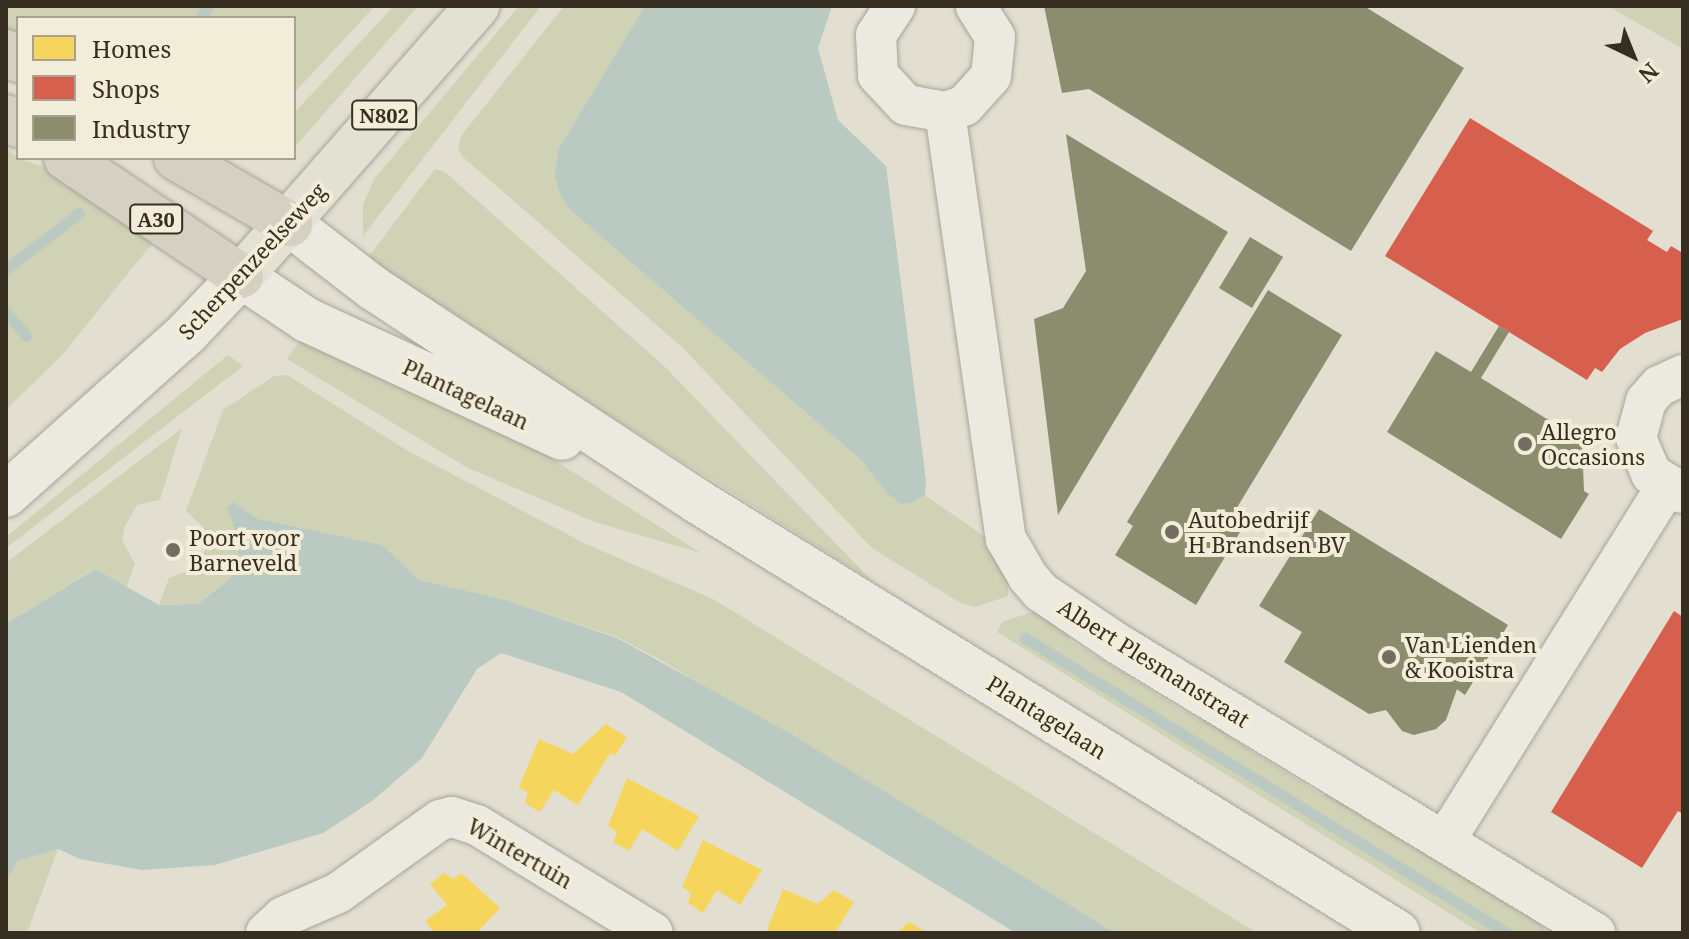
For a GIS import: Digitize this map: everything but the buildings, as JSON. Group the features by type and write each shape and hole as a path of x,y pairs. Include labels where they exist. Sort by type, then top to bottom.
{"highway":[{"name":"A30","path":"69,160 241,276"},
{"path":"179,160 290,224"}],"main road":[{"name":"Scherpenzeelseweg","path":"6,495 187,333 290,224 477,6"},
{"name":"Plantagelaan","path":"290,224 373,288 697,501 1398,933"},
{"name":"Plantagelaan","path":"241,276 307,320 697,501"}],"street":[{"path":"895,6 876,35 878,75 906,105 945,112 964,106 991,76 995,37 976,6"},
{"name":"Albert Plesmanstraat","path":"945,112 1006,539 1028,577 1041,592 1118,644 1446,839 1595,933"},
{"path":"1446,839 1674,490 1641,457 1638,419 1659,386 1683,375"},
{"name":"Wintertuin","path":"266,933 283,917 338,893 452,817 477,825 653,933"}],"green space":[{"path":"6,6 375,6 296,91 296,16 16,16 16,35 6,28"},
{"path":"394,6 418,6 296,146 296,111"},
{"path":"519,6 541,6 363,236 363,204 375,178"},
{"path":"564,6 645,6 559,148 560,194 569,209 860,459 887,493 914,502 925,495 985,537 1008,579 1008,596 975,607 962,604 872,548 683,348 463,157 458,148 461,136"},
{"path":"1608,6 1683,6 1683,49"},
{"path":"6,148 16,160 84,182 155,240 63,354 6,410"},
{"path":"435,169 445,172 665,367 871,580 375,268 370,255"},
{"path":"304,335 486,417 701,553 595,522 466,467 287,359"},
{"path":"228,355 243,366 6,548 6,537"},
{"path":"287,375 408,451 586,544 713,599 1257,933 1115,933 657,658 617,637 506,600 419,580 381,545 258,519 234,502 228,509 239,540 238,563 230,579 196,604 159,605 169,578 191,570 205,550 204,528 186,511 223,410 274,376"},
{"path":"182,428 160,500 137,505 124,528 122,540 135,564 126,589 94,569 6,624 6,563"},
{"path":"1035,611 1065,626 1071,641 1197,719 1223,724 1226,735 1322,795 1337,794 1537,917 1547,933 1481,933 997,632 1002,622"},
{"path":"58,849 27,933 6,933 6,880 18,861"}],"shaded area":[{"path":"645,6 832,6 818,48 838,120 886,166 926,480 925,495 914,502 902,504 887,493 860,459 569,209 560,194 555,176 559,148"},
{"path":"234,502 258,519 382,545 419,580 506,600 617,638 791,734 1115,933 1016,933 621,692 501,653 477,669 422,758 372,801 323,833 215,865 142,870 80,859 58,849 18,861 6,880 6,624 95,569 159,605 197,604 230,579 238,563 239,540 227,508"}],"waterway":[{"path":"201,16 208,6"},
{"path":"6,269 79,213"},
{"path":"6,312 26,336"},
{"path":"1025,638 1507,933"}],"place":[{"name":"Allegro Occasions","path":"1525,444"},
{"name":"Autobedrijf H Brandsen BV","path":"1172,532"},
{"name":"Poort voor Barneveld","path":"173,550"},
{"name":"Van Lienden & Kooistra","path":"1389,657"}]}
